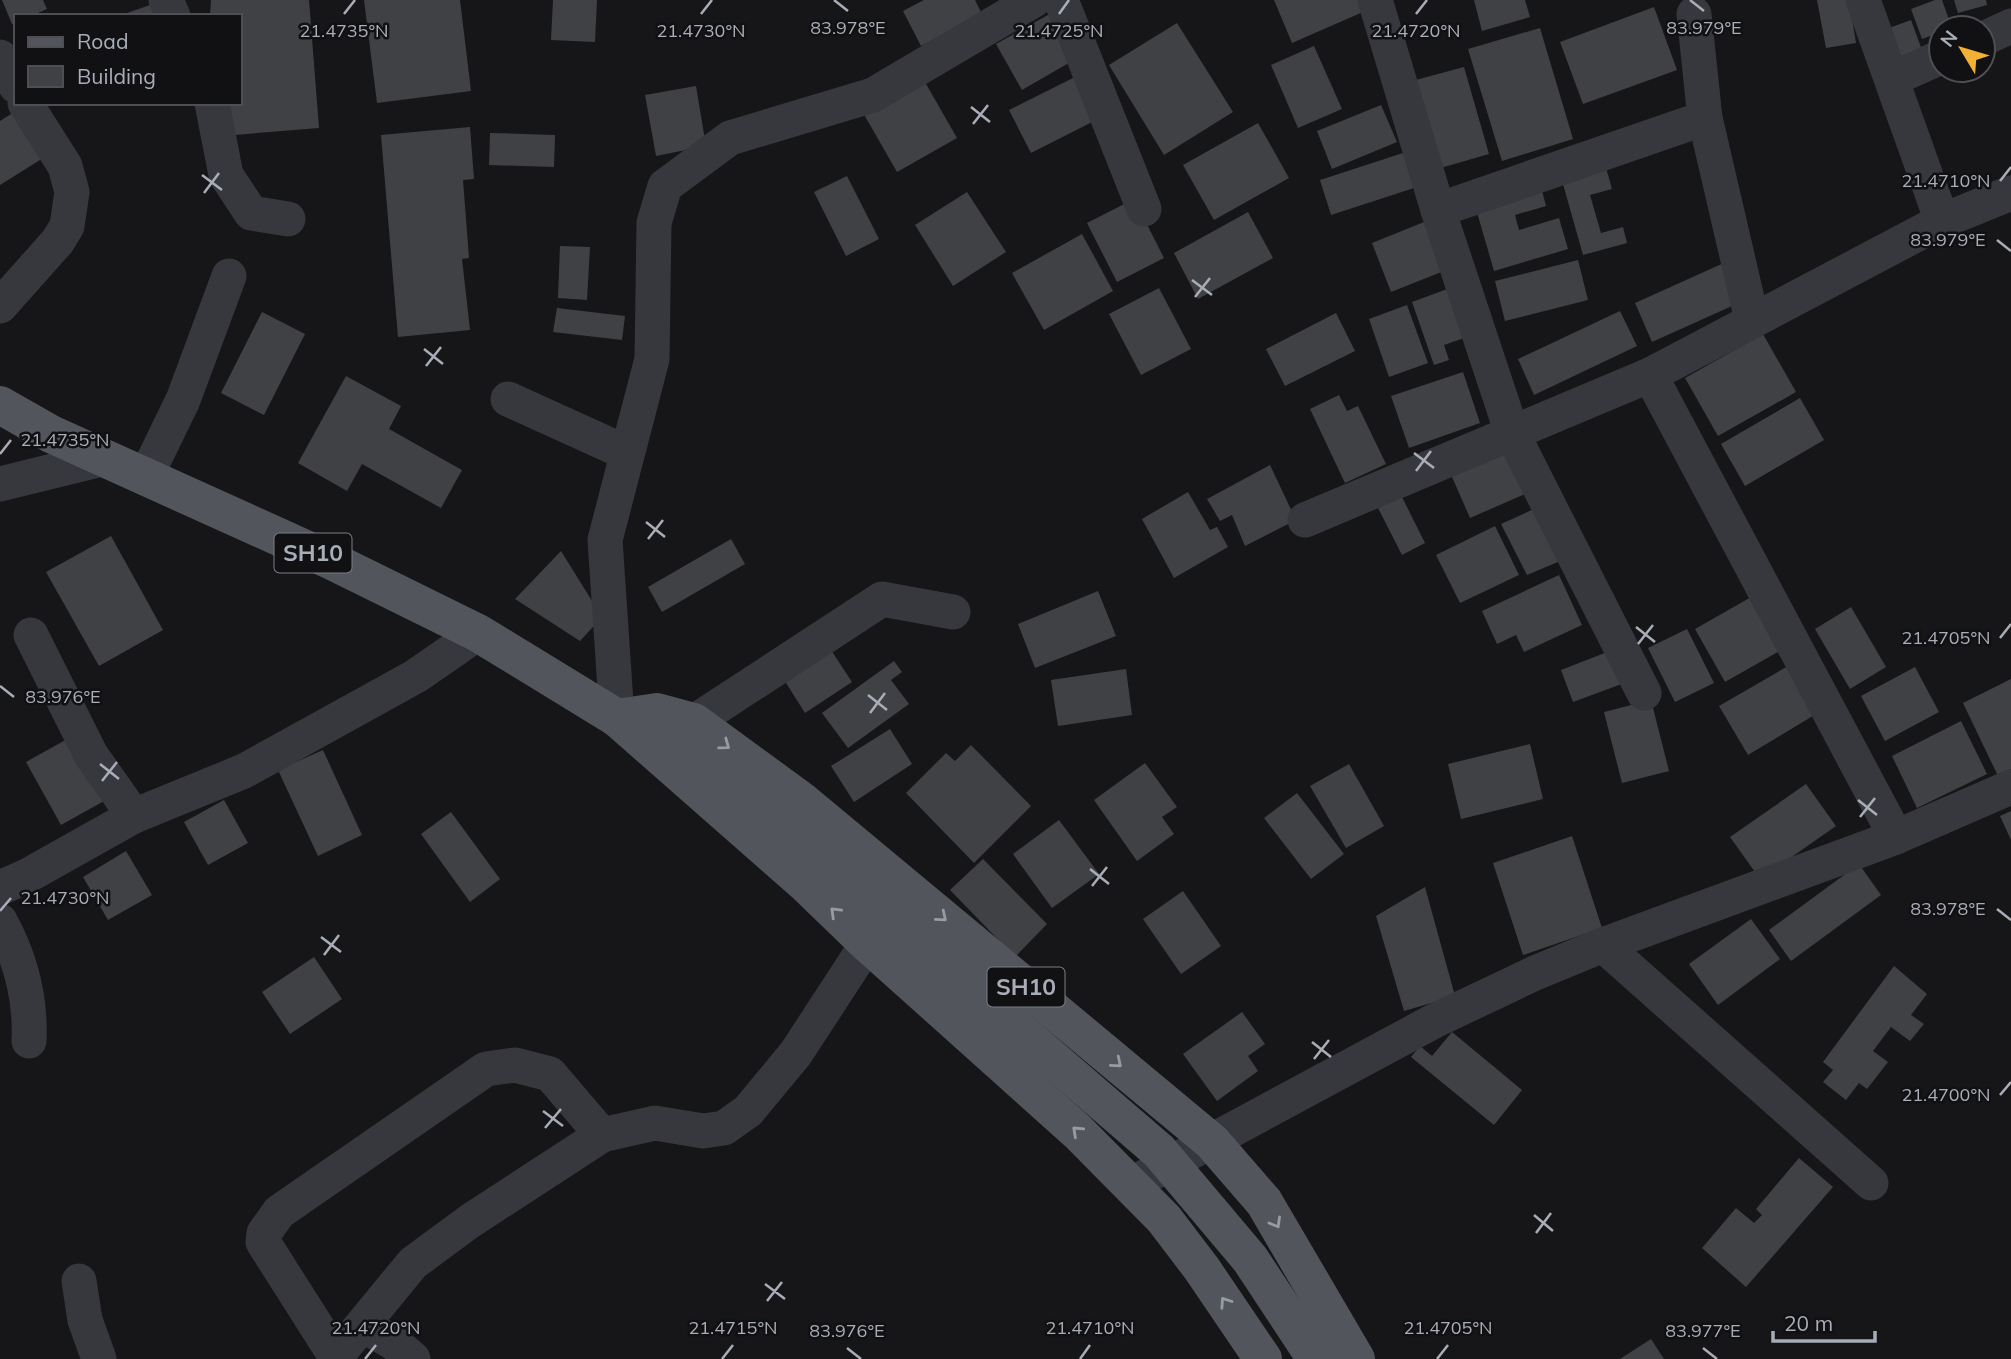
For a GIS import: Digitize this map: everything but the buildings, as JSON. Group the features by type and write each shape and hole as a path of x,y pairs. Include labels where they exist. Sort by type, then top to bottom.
{"main road":[{"name":"SH10","path":"0,405 51,434 332,561 478,633 617,718 657,712 694,722 803,801 1212,1142 1265,1202 1356,1359"},
{"path":"617,718 807,885 866,942 1078,1132 1164,1219 1202,1269 1263,1359"},
{"path":"617,718 668,736 738,788 1159,1152 1250,1258 1316,1359"}],"street":[{"path":"617,718 606,540 652,359 654,223 665,186 730,138 873,95 1034,0"},
{"path":"1061,0 1144,209"},
{"path":"1375,0 1438,210 1512,433 1644,693"},
{"path":"1863,0 1942,221"},
{"path":"1694,14 1704,118 1752,320"},
{"path":"0,57 14,82"},
{"path":"1892,79 1927,63"},
{"path":"0,306 58,241 67,226 72,192 65,166 26,105"},
{"path":"212,105 226,175 232,185 251,213 288,219"},
{"path":"1438,210 1704,118"},
{"path":"1305,520 1650,375 1942,221 2011,193"},
{"path":"146,476 183,400 229,276"},
{"path":"1650,375 1896,837"},
{"path":"508,399 627,453"},
{"path":"0,484 106,458"},
{"path":"694,722 881,599 953,612"},
{"path":"0,888 134,816 244,771 416,676 478,633"},
{"path":"31,635 91,755 134,816"},
{"path":"1130,1185 1434,1021 1603,945 1896,837 2011,787"},
{"path":"602,1135 550,1074 515,1065 486,1069 279,1212 264,1233 264,1242 335,1358 413,1263 470,1221 602,1135 656,1124 703,1131 724,1128 748,1111 796,1053 866,942 906,887"},
{"path":"0,921 24,979 30,1010 30,1041"},
{"path":"1603,945 1871,1182"},
{"path":"79,1281 85,1320 99,1359"},
{"path":"363,1325 394,1343 413,1359"}]}
